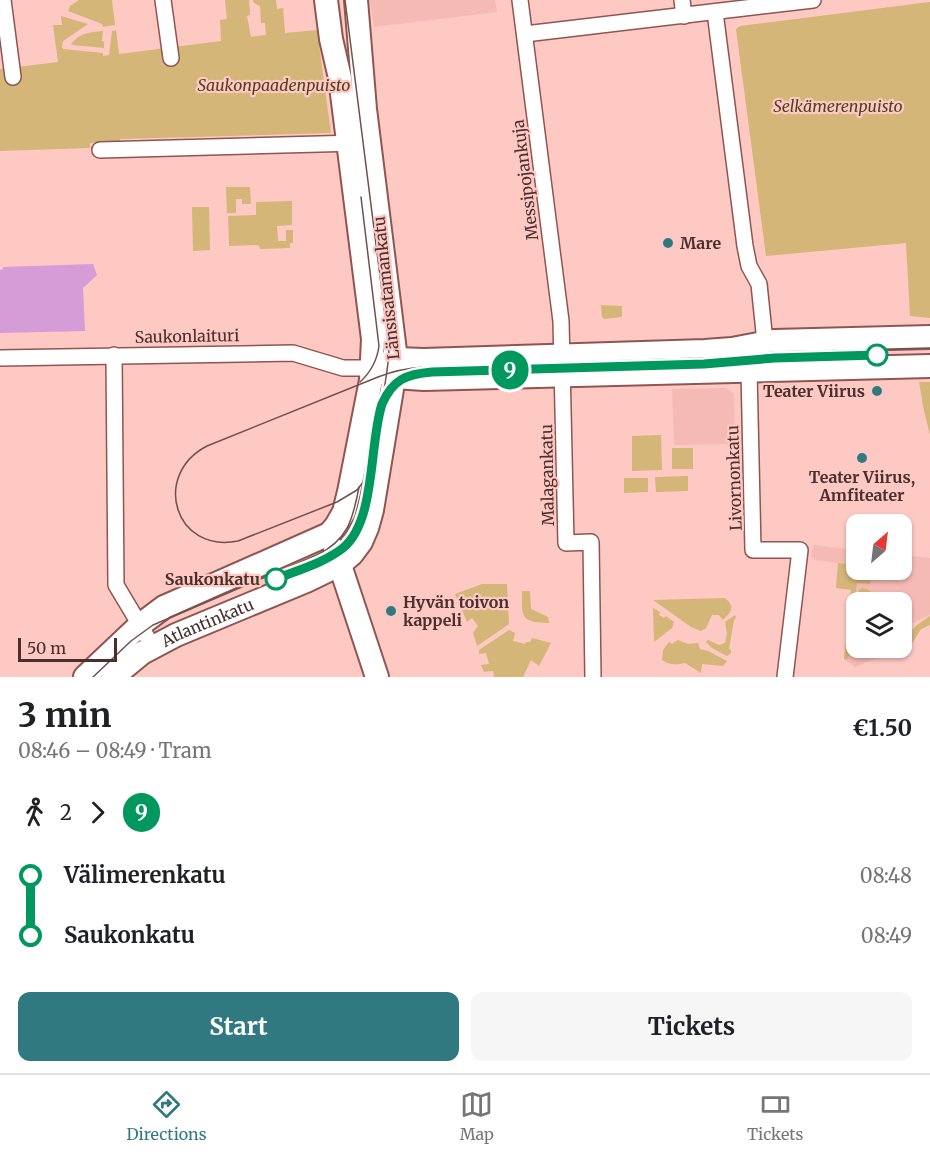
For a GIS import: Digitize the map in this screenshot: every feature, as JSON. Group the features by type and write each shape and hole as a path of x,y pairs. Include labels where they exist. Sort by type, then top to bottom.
{"street":[{"path":"3,0 14,77"},
{"path":"163,0 171,58"},
{"name":"Länsisatamankatu","path":"326,0 331,39 359,143 395,368 372,510 367,528 357,547 339,565"},
{"name":"Länsisatamankatu","path":"329,534 339,522 346,504 368,400 372,368 373,339 359,143 356,0"},
{"name":"Messipojankuja","path":"520,0 561,321 563,365"},
{"path":"525,34 683,8 715,12 813,0"},
{"path":"715,12 745,246 749,266 759,284 765,342 748,371"},
{"path":"100,150 359,143"},
{"path":"372,368 395,368 424,380 719,351 787,340 930,338"},
{"name":"Saukonlaituri","path":"0,358 293,352 344,368 372,368"},
{"path":"114,355 116,585 153,647"},
{"path":"563,365 748,371 930,366"},
{"name":"Malagankatu","path":"563,365 566,543 591,543 593,677"},
{"name":"Livornonkatu","path":"748,371 753,550 800,549 785,677"},
{"path":"329,534 377,677"},
{"name":"Atlantinkatu","path":"85,677 140,625 165,607 329,534"},
{"name":"Atlantinkatu","path":"113,677 128,663 176,635 312,579 339,565"}],"shaded area":[{"path":"370,0 495,0 497,12 374,27"},
{"path":"93,264 97,275 83,288 85,331 0,333 0,270 3,267"},
{"path":"726,388 734,394 735,444 674,445 672,389"},
{"path":"813,545 846,549 846,564 814,560 811,557"},
{"path":"912,556 930,558 930,615 912,623 912,592 851,592 852,580 912,580"},
{"path":"846,640 846,658 877,658 855,667 844,659"}],"green space":[{"path":"79,0 112,0 115,25 103,27 102,24 68,11 70,6"},
{"name":"Saukonpaadenpuisto","path":"225,0 249,0 250,15 247,16 251,37 266,35 265,23 261,23 260,6 253,0 276,0 277,9 283,8 285,33 317,30 331,133 120,139 120,142 90,143 90,148 0,151 0,69 58,62 53,25 62,25 61,16 88,24 63,41 63,49 103,53 103,56 109,55 112,31 116,30 119,54 221,41 220,20 227,19"},
{"name":"Selkämerenpuisto","path":"930,2 930,318 910,316 906,243 766,256 736,29 740,26"},
{"path":"103,31 104,48 71,44 85,34"},
{"path":"226,187 250,187 251,204 242,204 242,199 236,199 236,213 227,213"},
{"path":"292,201 292,225 277,226 278,241 286,241 286,230 293,230 293,243 290,243 290,248 260,249 259,245 229,246 228,216 256,215 256,202"},
{"path":"192,207 209,207 210,250 193,251"},
{"path":"601,305 622,306 622,316 604,319"},
{"path":"919,382 930,382 930,435 924,411"},
{"path":"661,435 662,470 632,471 632,436"},
{"path":"672,448 693,448 693,469 672,469"},
{"path":"688,476 688,491 656,492 655,477"},
{"path":"624,478 648,478 648,492 624,493"},
{"path":"838,563 846,564 846,580 871,580 870,584 857,583 856,592 836,588"},
{"path":"482,584 507,584 509,624 477,646 473,633 478,626 472,618 467,622 455,594"},
{"path":"862,588 872,592 859,592"},
{"path":"522,591 530,591 531,609 548,617 549,623 528,620 525,617 522,607"},
{"path":"725,598 731,607 728,614 723,620 719,615 712,615 706,628 701,631 691,627 653,600"},
{"path":"653,608 660,612 659,615 664,618 666,616 674,622 672,628 654,642"},
{"path":"735,615 729,649 731,653 727,656 706,642 708,640 719,645 725,643 727,633 725,622"},
{"path":"930,616 930,625 921,629 912,642 912,630"},
{"path":"509,630 515,633 513,641 525,644 532,638 551,643 539,666 531,660 523,677 494,677 493,671 484,672 481,665 489,664 486,653 479,654 479,650"},
{"path":"846,639 846,658 848,658 844,659"},
{"path":"678,640 688,644 698,643 700,649 727,661 723,666 702,664 701,673 685,663 673,664 662,660 663,650 669,642 672,644"}],"tram line":[{"path":"345,0 389,347 388,366 387,370 386,375 370,467 357,490 337,502 238,541 216,542 199,536 186,524 178,509 176,492 179,475 190,459 207,446 378,377 384,375 389,373 395,371 424,367 731,357 774,352 930,348"},
{"path":"360,382 373,366 379,346 361,197"},
{"name":"9","path":"276,579 335,553 354,536 365,507 382,404 394,386 408,376 432,372 704,364 775,358 877,355"},
{"path":"385,399 399,382 419,373"},
{"path":"337,552 353,536 362,518 371,475"},
{"path":"93,677 131,641 153,625 317,555 336,543 351,519 359,487"}],"place":[{"name":"Mare","path":"668,243"},
{"name":"Teater Viirus","path":"877,391"},
{"name":"Teater Viirus, Amfiteater","path":"862,458"},
{"name":"Saukonkatu","path":"276,579"},
{"name":"Hyvän toivon kappeli","path":"391,611"}]}
